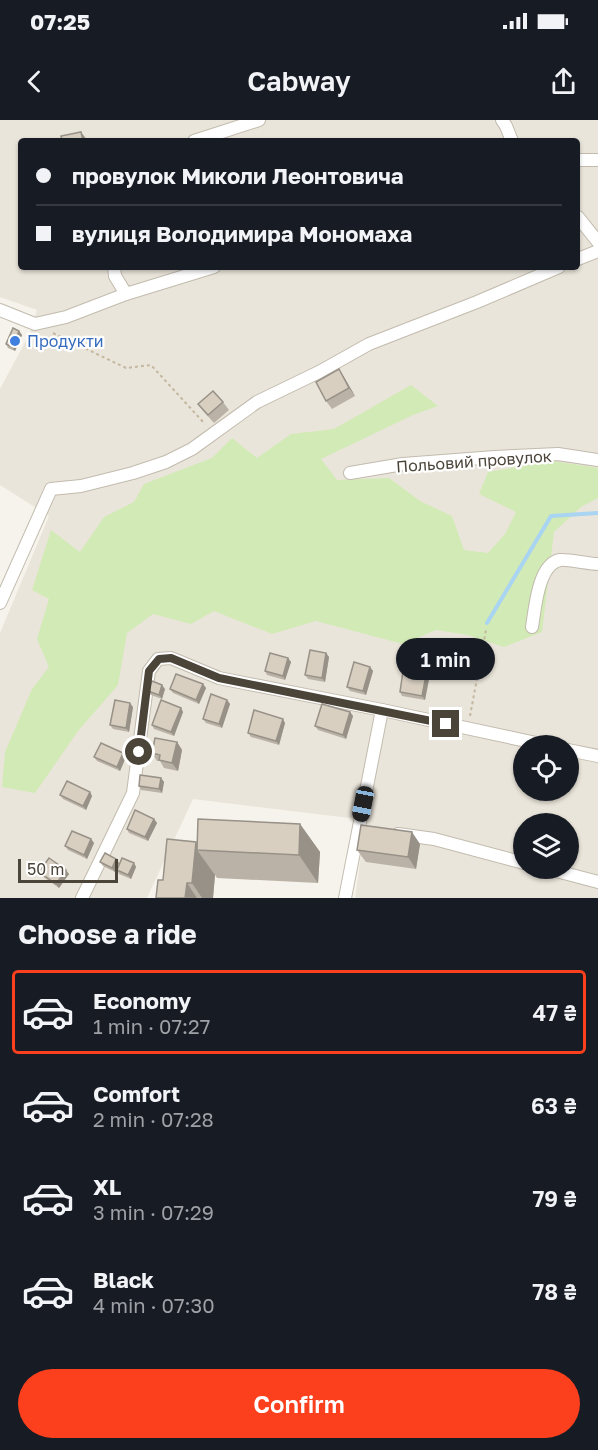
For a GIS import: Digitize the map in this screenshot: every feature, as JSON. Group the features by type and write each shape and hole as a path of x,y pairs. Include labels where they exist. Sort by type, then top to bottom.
{"street":[{"path":"203,138 259,120"},
{"path":"501,120 511,138"},
{"path":"580,160 598,160"},
{"path":"580,219 598,242"},
{"path":"580,258 598,250"},
{"path":"114,270 115,276 126,294"},
{"path":"0,310 35,324 66,317 126,294 204,270"},
{"path":"0,603 51,489 81,486 166,462 192,449 257,402 319,372 369,344 552,270"},
{"name":"Польовий провулок","path":"350,473 403,464 495,457 558,454 598,460"},
{"path":"532,627 541,580 548,566 560,560 598,564"},
{"path":"82,898 133,793 149,671 159,659 171,658 219,678 513,738"},
{"path":"345,898 364,828 382,710"},
{"path":"579,752 598,756"},
{"path":"391,833 434,839 513,860"},
{"path":"579,877 598,882"}],"path":[{"path":"35,324 126,368 151,365 213,433"},
{"path":"468,728 486,630"}],"shaded area":[{"path":"0,120 598,120 598,898 355,898 366,820 193,799 147,898 0,898 0,633 49,516 0,485 0,389 30,333 37,310 0,297"}],"green space":[{"path":"411,385 438,406 413,415 321,459 337,480 389,478 420,501 452,516 464,550 488,553 505,534 516,512 479,494 488,472 553,461 598,468 598,498 581,507 554,532 542,632 504,647 468,635 436,630 403,644 316,621 272,634 214,611 191,624 153,614 127,633 118,685 78,731 35,793 2,787 5,752 32,689 49,667 37,639 49,599 32,590 51,530 80,552 104,517 134,502 144,484 212,458 232,438 257,458 291,434 334,429"}],"building":[{"path":"81,132 82,138 61,138 61,136"},
{"path":"13,328 19,331 12,347 6,344"},
{"path":"339,369 349,388 326,401 316,382"},
{"path":"213,391 223,402 208,415 198,404"},
{"path":"310,650 326,653 322,678 305,675"},
{"path":"270,653 288,658 283,676 265,671"},
{"path":"354,662 370,667 363,691 347,687"},
{"path":"403,671 426,675 422,696 400,692"},
{"path":"176,674 203,684 196,700 170,689"},
{"path":"152,681 162,685 159,695 148,691"},
{"path":"211,694 227,700 219,724 203,719"},
{"path":"115,700 130,703 126,728 110,725"},
{"path":"161,700 181,708 171,732 152,725"},
{"path":"322,704 350,712 343,735 315,726"},
{"path":"254,710 283,719 276,741 248,733"},
{"path":"155,738 177,742 172,763 159,760 160,755 152,753"},
{"path":"101,743 123,753 117,767 94,757"},
{"path":"140,775 161,778 159,789 139,786"},
{"path":"67,781 90,792 83,806 60,795"},
{"path":"135,810 154,819 145,837 127,829"},
{"path":"198,819 300,824 299,855 197,850"},
{"path":"361,825 412,832 408,857 357,850"},
{"path":"72,831 91,839 84,855 65,846"},
{"path":"167,839 196,842 192,883 187,883 185,898 156,898 158,880 163,880"},
{"path":"105,853 116,859 112,868 100,862"},
{"path":"49,858 66,870 56,884 39,872"},
{"path":"122,858 134,863 128,875 117,870"}],"waterway":[{"path":"487,623 551,516 598,513"}],"place":[{"name":"Продукти","path":"15,341"}],"route":[{"path":"139,752 149,671 159,659 171,658 219,678 446,724"}]}
